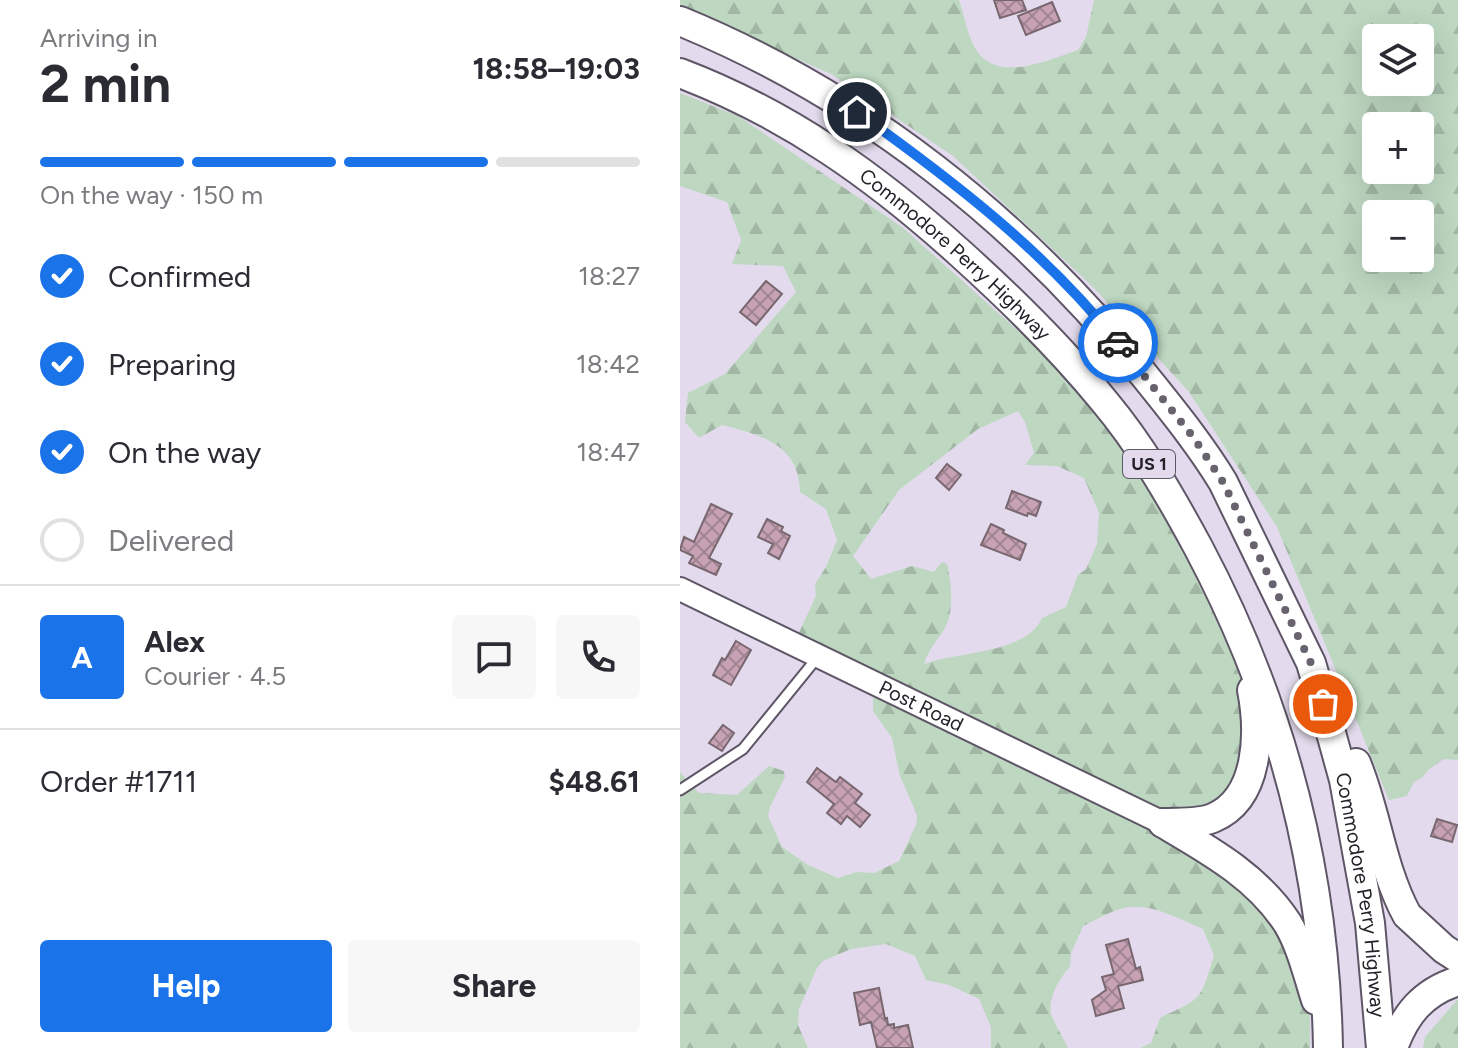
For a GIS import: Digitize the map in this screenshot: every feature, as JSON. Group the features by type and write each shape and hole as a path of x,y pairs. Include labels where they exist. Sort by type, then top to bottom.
{"highway":[{"name":"Commodore Perry Highway","path":"680,21 802,78 892,137 952,182 1023,242 1075,293 1194,438 1223,482 1311,663 1344,780 1358,852 1370,923 1381,1048"},
{"name":"Commodore Perry Highway","path":"680,73 756,107 808,135 867,175 910,210 1030,317 1105,402 1147,461 1228,604 1261,681 1300,813 1315,882 1327,993 1328,1048"},
{"path":"867,175 885,170 890,158 892,137"},
{"path":"910,210 901,187 901,179 908,169 952,182"},
{"path":"1228,604 1248,671 1254,704 1254,760 1245,786 1221,822 1219,837 1233,866"},
{"path":"1311,663 1359,770 1387,870 1403,907 1407,915 1458,958"},
{"path":"1163,823 1211,819 1233,805"},
{"path":"1163,823 1233,866 1256,886 1289,926 1319,1009 1328,1048"},
{"path":"1393,1048 1418,1002 1437,988 1458,981"}],"street":[{"name":"Post Road","path":"680,589 1163,823"}],"lane":[{"path":"680,790 743,749 818,657"}],"green space":[{"path":"680,0 959,0 975,48 984,59 995,65 1022,67 1078,50 1086,37 1094,0 1458,0 1458,760 1444,759 1414,782 1407,796 1389,800 1277,527 1189,392 1093,287 953,156 831,74 680,7"},
{"path":"680,93 738,116 902,227 1082,388 1140,468 1214,602 1253,693 1251,782 1175,823 1237,866 1310,973 1310,1048 1140,1048 1151,1043 1160,1018 1198,996 1214,955 1203,929 1164,912 1134,907 1114,911 1083,926 1071,953 1070,967 1051,1001 1052,1017 1068,1048 991,1048 991,1027 979,999 949,985 926,980 915,956 886,944 851,949 823,961 817,968 799,1009 798,1025 808,1048 680,1048 680,772 699,793 737,795 769,766 784,771 785,777 768,816 782,847 808,865 838,878 857,872 874,873 899,861 916,825 917,815 900,776 892,738 873,711 878,685 795,641 816,596 815,584 837,540 826,509 800,492 793,463 775,444 722,425 699,438 685,422 688,393 725,374 796,292 783,266 732,264 741,240 727,202 680,186","holes":["1018,411 1025,422 1034,453 1025,465 1057,466 1084,478 1099,513 1097,544 1086,569 1078,575 1066,607 1042,618 1034,630 1022,639 990,650 924,664 951,610 947,564 942,562 934,572 912,566 871,579 853,556 899,490 978,429"]},
{"path":"1458,999 1458,1048 1423,1048 1425,1037"}],"building":[{"path":"994,0 1022,0 1026,10 1000,18"},
{"path":"1052,2 1060,21 1026,35 1018,16"},
{"path":"766,281 782,294 756,325 740,312"},
{"path":"947,464 961,475 949,490 936,478"},
{"path":"1012,491 1041,502 1036,516 1006,508"},
{"path":"711,504 732,514 709,558 721,564 716,575 689,563 693,556 680,550 684,537 694,542"},
{"path":"767,519 783,527 781,531 790,536 779,559 768,553 773,544 758,537"},
{"path":"991,524 1026,544 1020,560 981,545"},
{"path":"736,641 751,650 731,685 713,675"},
{"path":"723,725 734,733 722,751 709,743"},
{"path":"817,768 836,782 840,777 862,794 855,803 870,815 860,827 847,816 841,824 827,813 834,804 807,782"},
{"path":"1437,819 1457,825 1452,842 1431,836"},
{"path":"1128,939 1136,969 1140,967 1143,980 1118,986 1124,1008 1096,1016 1092,1000 1106,990 1102,977 1114,974 1106,945"},
{"path":"879,988 888,1025 894,1024 894,1028 908,1025 913,1048 877,1048 871,1022 860,1025 854,993"}],"way so far":[{"path":"1118,343 1194,438 1223,482 1311,663 1323,704"}],"route":[{"path":"857,112 952,182 1023,242 1075,293 1118,343"}]}
